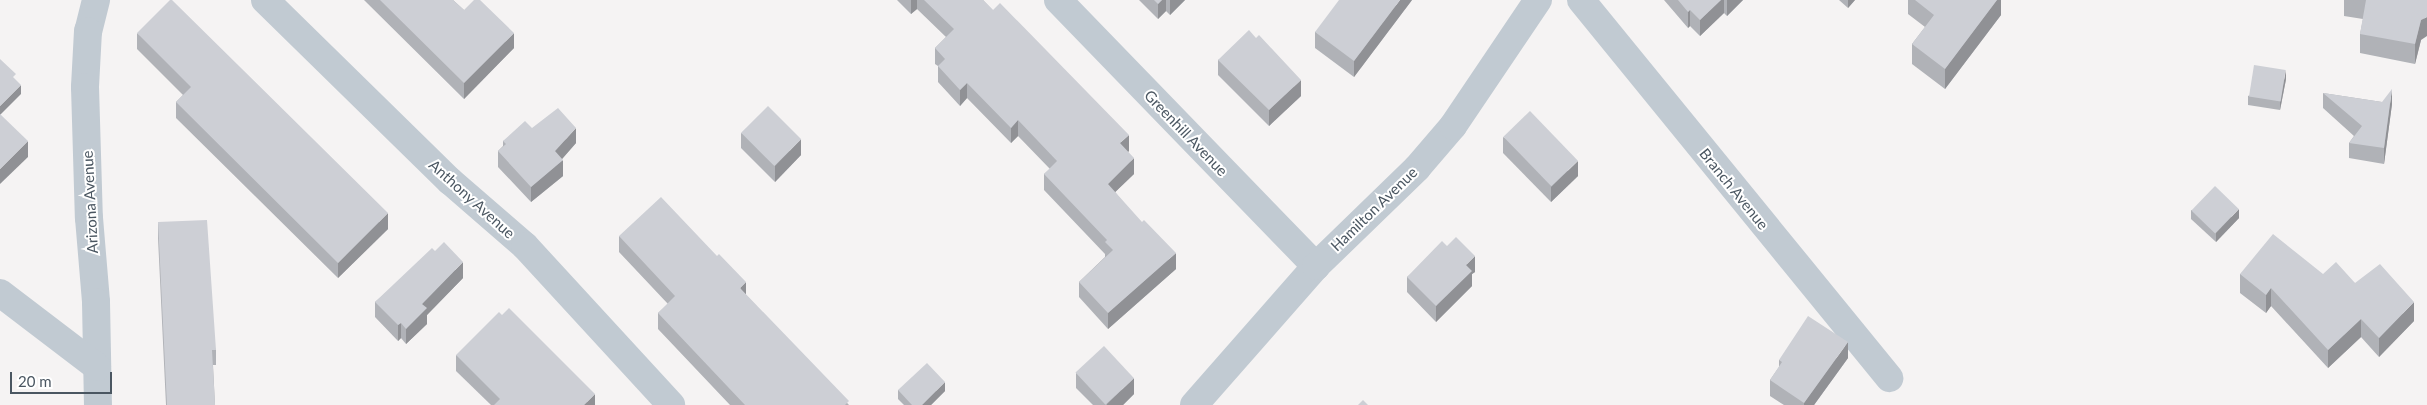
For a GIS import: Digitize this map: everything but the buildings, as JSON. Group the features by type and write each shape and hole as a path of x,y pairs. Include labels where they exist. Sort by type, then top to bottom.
{"street":[{"name":"Arizona Avenue","path":"96,0 88,31 85,87 90,218 96,302 98,405"},
{"name":"Anthony Avenue","path":"265,0 450,181 525,246 671,405"},
{"name":"Greenhill Avenue","path":"1058,0 1316,266"},
{"name":"Hamilton Avenue","path":"1194,405 1316,266 1417,168 1453,126 1538,0"},
{"name":"Branch Avenue","path":"1581,0 1889,378"},
{"path":"0,293 97,367"}]}
